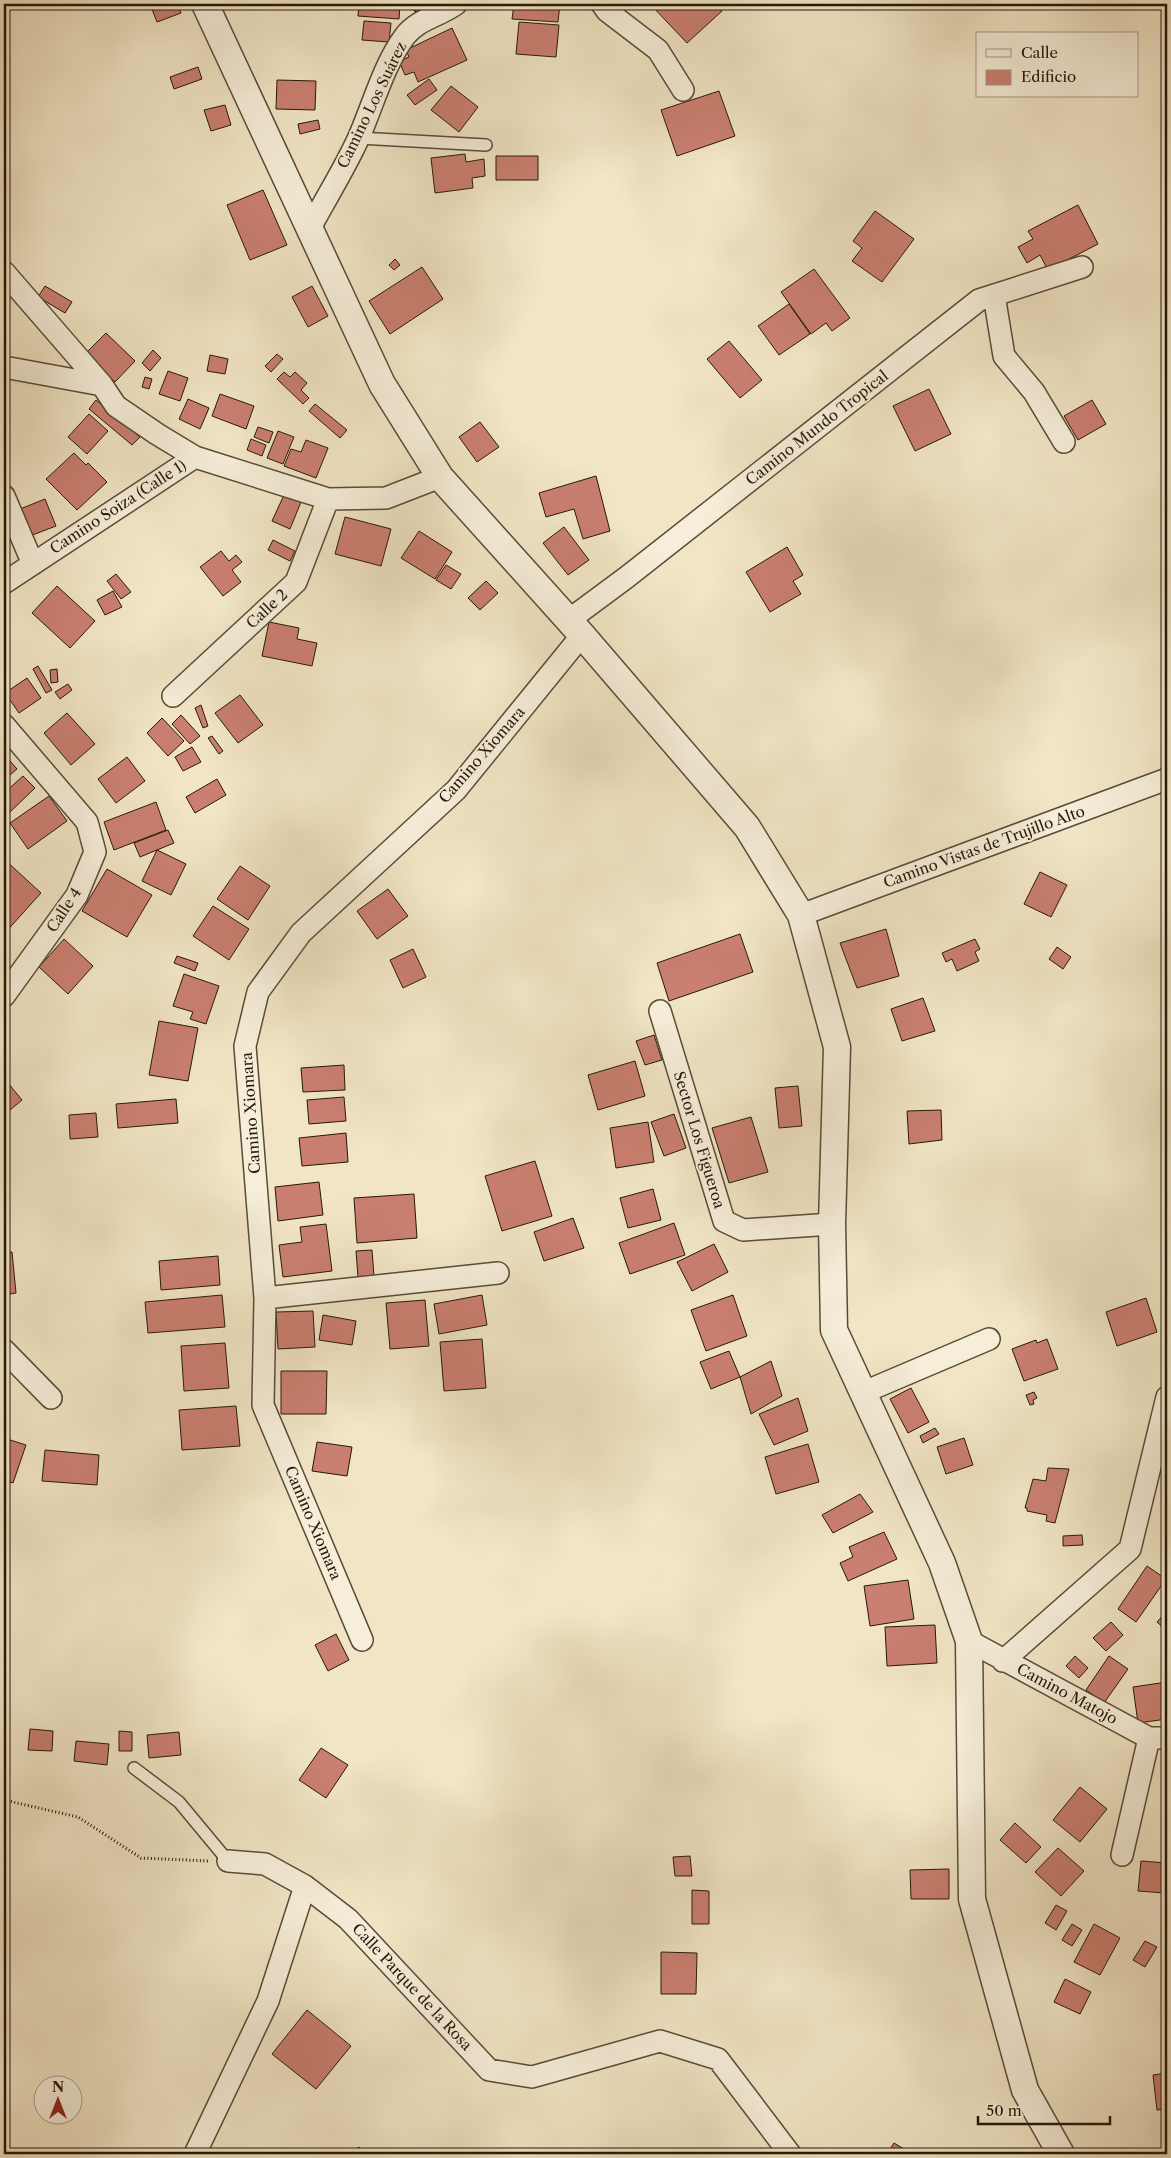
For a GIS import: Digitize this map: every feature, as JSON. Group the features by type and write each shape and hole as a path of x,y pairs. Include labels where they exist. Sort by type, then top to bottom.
{"street":[{"path":"204,4 382,384 440,477 576,628 747,827 801,915 837,1047 832,1224 834,1330 942,1563 969,1641 972,1899 1025,2090 1061,2154"},
{"name":"Camino Los Suárez","path":"310,228 359,138 380,83 406,35 429,17 450,9 456,4"},
{"path":"602,4 607,11 658,50 682,90"},
{"name":"Camino Mundo Tropical","path":"576,628 643,565 979,300 1082,267"},
{"path":"4,272 102,385 116,406 195,457"},
{"path":"994,295 1004,356 1034,392 1064,442"},
{"path":"4,367 102,385"},
{"name":"Camino Soiza (Calle 1)","path":"4,583 195,457 328,499 386,498 440,477"},
{"path":"4,496 33,564"},
{"name":"Calle 2","path":"173,696 296,582 328,499"},
{"name":"Camino Xiomara","path":"362,1640 264,1405 265,1298 246,1046 258,992 301,933 456,790 576,628"},
{"name":"Calle 4","path":"4,725 87,822 95,852 77,895 4,996"},
{"name":"Camino Vistas de Trujillo Alto","path":"801,915 1167,779"},
{"name":"Sector Los Figueroa","path":"660,1011 724,1221 743,1230 832,1224"},
{"path":"265,1298 498,1273"},
{"path":"862,1393 989,1338"},
{"path":"4,1350 51,1398"},
{"path":"1003,1661 1130,1549 1167,1397"},
{"name":"Camino Matojo","path":"969,1641 1003,1661 1158,1738"},
{"path":"1122,1855 1158,1738"},
{"name":"Calle Parque de la Rosa","path":"228,1862 265,1864 305,1886 348,1919 489,2070 532,2077 660,2041 718,2059 790,2154"},
{"path":"195,2154 268,2001 305,1886"}],"lane":[{"path":"359,138 486,145"},
{"path":"134,1768 179,1802 228,1862"}],"path":[{"path":"4,8 10,4"},
{"path":"4,1800 78,1817 141,1858 228,1862"}],"building":[{"path":"150,4 177,4 181,13 157,22"},
{"path":"359,4 400,4 399,19 358,16"},
{"path":"417,4 430,4 426,15 414,11"},
{"path":"514,4 560,4 558,22 512,19"},
{"path":"650,4 716,4 722,11 687,43"},
{"path":"364,21 391,23 389,42 362,40"},
{"path":"519,22 559,25 556,57 516,54"},
{"path":"452,28 467,60 418,82 414,72 405,75 399,61 409,57 406,50"},
{"path":"198,67 202,79 174,89 170,77"},
{"path":"429,79 437,90 415,105 407,95"},
{"path":"277,80 316,81 315,110 276,109"},
{"path":"451,86 478,107 459,132 431,110"},
{"path":"719,91 735,136 677,156 661,110"},
{"path":"225,105 231,125 211,131 204,110"},
{"path":"318,120 320,129 300,134 298,124"},
{"path":"465,154 466,162 484,159 485,176 472,178 473,188 435,193 431,158"},
{"path":"496,156 538,156 538,180 496,180"},
{"path":"263,190 287,245 250,260 227,205"},
{"path":"1078,205 1098,244 1048,270 1040,255 1027,263 1018,247 1033,239 1028,231"},
{"path":"875,211 914,239 882,282 852,261 862,248 853,241"},
{"path":"395,259 400,265 394,270 389,265"},
{"path":"422,267 443,299 390,334 369,301"},
{"path":"814,269 850,318 832,331 826,323 811,334 781,292"},
{"path":"45,286 72,302 65,313 38,297"},
{"path":"312,286 328,316 308,327 292,297"},
{"path":"789,304 810,334 779,355 758,326"},
{"path":"106,333 135,361 115,382 85,354"},
{"path":"729,341 762,380 740,398 707,359"},
{"path":"153,350 161,358 150,371 142,363"},
{"path":"277,354 283,359 271,372 265,366"},
{"path":"210,355 228,359 225,374 207,371"},
{"path":"168,371 188,378 180,401 159,394"},
{"path":"284,372 290,377 295,372 307,383 301,390 309,398 303,404 277,379"},
{"path":"145,377 152,379 149,389 142,387"},
{"path":"929,389 951,434 915,451 893,406"},
{"path":"220,394 254,406 246,429 212,416"},
{"path":"188,399 209,408 200,429 179,419"},
{"path":"96,400 140,437 132,445 89,409"},
{"path":"1092,400 1106,424 1078,440 1064,416"},
{"path":"315,404 347,430 340,438 309,411"},
{"path":"89,414 108,431 87,454 68,437"},
{"path":"480,422 499,447 477,462 459,437"},
{"path":"258,427 273,432 269,443 254,437"},
{"path":"278,431 294,437 283,464 267,458"},
{"path":"251,439 266,445 262,456 247,450"},
{"path":"306,440 328,448 316,478 284,466 291,449 301,452"},
{"path":"74,453 86,465 88,463 107,482 77,510 46,479"},
{"path":"596,476 610,531 583,539 574,509 546,517 539,493"},
{"path":"284,495 301,502 290,529 272,521"},
{"path":"45,499 56,526 30,536 20,509"},
{"path":"345,517 391,529 381,566 335,554"},
{"path":"4,527 7,549 4,549"},
{"path":"564,527 589,560 568,575 543,543"},
{"path":"419,531 452,552 435,579 401,558"},
{"path":"273,540 295,551 290,561 268,550"},
{"path":"787,547 803,575 793,581 801,594 770,612 746,572"},
{"path":"221,551 229,561 236,555 242,562 232,570 241,582 223,596 200,567"},
{"path":"446,565 461,574 451,589 436,580"},
{"path":"116,574 131,592 121,599 107,581"},
{"path":"486,581 498,593 480,610 468,598"},
{"path":"57,586 95,621 70,648 32,613"},
{"path":"113,591 122,607 105,615 97,600"},
{"path":"269,622 299,628 297,639 317,643 312,666 262,656"},
{"path":"4,642 10,652 4,656"},
{"path":"38,666 52,690 46,693 33,669"},
{"path":"57,669 58,682 51,683 50,670"},
{"path":"27,678 41,698 19,713 5,693"},
{"path":"68,684 72,690 60,699 55,692"},
{"path":"240,695 263,725 238,743 215,713"},
{"path":"201,705 208,726 203,728 195,708"},
{"path":"67,713 95,744 71,765 44,733"},
{"path":"181,715 200,736 190,744 172,724"},
{"path":"162,718 184,741 168,756 147,733"},
{"path":"212,736 223,751 219,754 208,738"},
{"path":"192,747 201,762 183,771 175,757"},
{"path":"4,754 17,769 4,780"},
{"path":"127,757 145,781 116,803 98,779"},
{"path":"23,776 35,788 9,813 4,807 4,793"},
{"path":"217,779 226,795 195,813 186,797"},
{"path":"49,796 67,821 28,849 10,823"},
{"path":"156,802 166,830 114,850 104,822"},
{"path":"168,830 174,843 140,857 134,843"},
{"path":"157,850 186,864 171,895 142,881"},
{"path":"4,859 41,893 4,934"},
{"path":"240,866 270,886 248,920 217,899"},
{"path":"107,869 152,895 127,937 82,911"},
{"path":"1040,872 1067,885 1051,917 1024,904"},
{"path":"388,889 408,916 377,939 357,911"},
{"path":"213,906 249,929 229,960 193,936"},
{"path":"886,929 899,976 857,988 840,943"},
{"path":"740,934 753,972 669,1001 657,963"},
{"path":"64,939 93,966 68,994 39,967"},
{"path":"975,939 980,949 975,952 979,961 957,971 952,959 946,962 942,953"},
{"path":"1057,947 1071,957 1063,969 1049,959"},
{"path":"413,949 426,977 403,988 390,960"},
{"path":"177,956 198,963 195,971 174,963"},
{"path":"184,974 219,986 206,1024 190,1019 193,1012 173,1006"},
{"path":"923,998 935,1031 902,1041 891,1009"},
{"path":"159,1021 198,1028 188,1081 149,1075"},
{"path":"654,1035 662,1060 645,1065 636,1041"},
{"path":"635,1061 645,1096 598,1110 588,1075"},
{"path":"344,1065 345,1090 303,1092 301,1068"},
{"path":"4,1078 22,1100 4,1115"},
{"path":"798,1086 802,1126 779,1128 775,1088"},
{"path":"344,1097 346,1121 309,1124 307,1100"},
{"path":"176,1099 178,1123 118,1128 116,1104"},
{"path":"941,1110 942,1140 909,1144 907,1111"},
{"path":"96,1113 98,1137 70,1139 69,1115"},
{"path":"674,1114 686,1148 664,1156 651,1122"},
{"path":"751,1117 768,1172 729,1183 712,1128"},
{"path":"648,1122 654,1162 616,1168 610,1128"},
{"path":"346,1133 348,1162 302,1166 299,1138"},
{"path":"535,1161 552,1216 502,1231 485,1176"},
{"path":"319,1182 323,1215 278,1221 275,1187"},
{"path":"653,1189 661,1220 628,1228 620,1198"},
{"path":"414,1194 417,1238 357,1243 354,1198"},
{"path":"573,1218 584,1248 544,1261 534,1232"},
{"path":"674,1223 685,1255 630,1274 619,1243"},
{"path":"326,1224 332,1271 283,1277 279,1245 302,1242 300,1227"},
{"path":"714,1244 728,1272 692,1291 677,1262"},
{"path":"372,1250 374,1276 358,1277 356,1251"},
{"path":"4,1252 12,1252 16,1293 4,1295"},
{"path":"218,1256 220,1285 161,1290 159,1261"},
{"path":"222,1295 225,1327 148,1333 145,1302"},
{"path":"482,1295 487,1325 439,1334 434,1304"},
{"path":"733,1295 747,1336 706,1351 691,1310"},
{"path":"1146,1298 1157,1332 1117,1346 1106,1312"},
{"path":"425,1300 429,1346 390,1349 386,1303"},
{"path":"313,1311 315,1347 278,1349 276,1312"},
{"path":"323,1315 356,1321 352,1345 319,1340"},
{"path":"482,1339 486,1388 444,1391 440,1342"},
{"path":"1047,1339 1058,1369 1024,1381 1012,1349 1036,1340 1037,1343"},
{"path":"225,1343 229,1388 184,1391 181,1346"},
{"path":"729,1351 740,1377 711,1389 700,1362"},
{"path":"771,1361 782,1396 751,1414 740,1377"},
{"path":"281,1371 327,1371 326,1414 281,1414"},
{"path":"911,1388 929,1422 908,1433 890,1399"},
{"path":"1034,1392 1037,1398 1033,1400 1034,1404 1030,1405 1026,1395"},
{"path":"798,1398 808,1431 774,1445 759,1414"},
{"path":"236,1406 240,1446 182,1450 179,1410"},
{"path":"935,1428 939,1434 923,1443 920,1436"},
{"path":"4,1438 26,1445 13,1483 4,1480"},
{"path":"964,1438 973,1465 946,1474 937,1447"},
{"path":"317,1442 352,1447 347,1476 312,1471"},
{"path":"808,1444 819,1482 776,1494 765,1457"},
{"path":"45,1450 99,1455 97,1485 42,1481"},
{"path":"1048,1468 1069,1469 1055,1523 1046,1521 1047,1515 1027,1511 1027,1508 1025,1508 1033,1479 1046,1481"},
{"path":"860,1494 873,1512 833,1533 822,1515"},
{"path":"884,1532 897,1559 848,1581 840,1563 853,1557 849,1547"},
{"path":"1082,1535 1083,1545 1063,1546 1063,1536"},
{"path":"1147,1566 1166,1579 1136,1622 1118,1609"},
{"path":"908,1580 914,1619 870,1626 864,1586"},
{"path":"1167,1611 1167,1631 1157,1622"},
{"path":"1111,1622 1123,1635 1106,1651 1093,1638"},
{"path":"935,1625 937,1663 887,1666 885,1627"},
{"path":"336,1634 349,1660 328,1671 315,1645"},
{"path":"1075,1656 1088,1668 1079,1678 1066,1666"},
{"path":"1109,1656 1128,1669 1104,1703 1086,1690"},
{"path":"1167,1682 1167,1719 1138,1723 1133,1687"},
{"path":"30,1729 53,1731 52,1751 28,1750"},
{"path":"119,1731 132,1732 132,1751 119,1751"},
{"path":"179,1732 181,1755 149,1758 147,1735"},
{"path":"76,1741 109,1744 107,1765 74,1761"},
{"path":"321,1748 348,1765 326,1798 299,1780"},
{"path":"1080,1787 1107,1809 1080,1842 1053,1820"},
{"path":"1015,1823 1041,1847 1026,1863 1000,1840"},
{"path":"1058,1848 1084,1871 1061,1896 1035,1872"},
{"path":"690,1856 692,1876 675,1876 673,1857"},
{"path":"1141,1861 1167,1863 1165,1893 1138,1891"},
{"path":"949,1869 949,1899 911,1899 910,1870"},
{"path":"692,1890 709,1891 709,1924 692,1924"},
{"path":"1056,1905 1067,1911 1056,1930 1045,1923"},
{"path":"1072,1924 1082,1930 1072,1946 1062,1940"},
{"path":"1094,1924 1120,1938 1100,1975 1074,1962"},
{"path":"1145,1941 1157,1947 1145,1967 1133,1960"},
{"path":"661,1952 697,1953 696,1994 661,1994"},
{"path":"1065,1979 1091,1992 1080,2014 1054,2002"},
{"path":"307,2010 351,2046 316,2089 272,2054"},
{"path":"1167,2073 1167,2109 1157,2110 1153,2075"},
{"path":"894,2143 912,2154 887,2154"},
{"path":"359,2147 365,2154 350,2154"}]}
